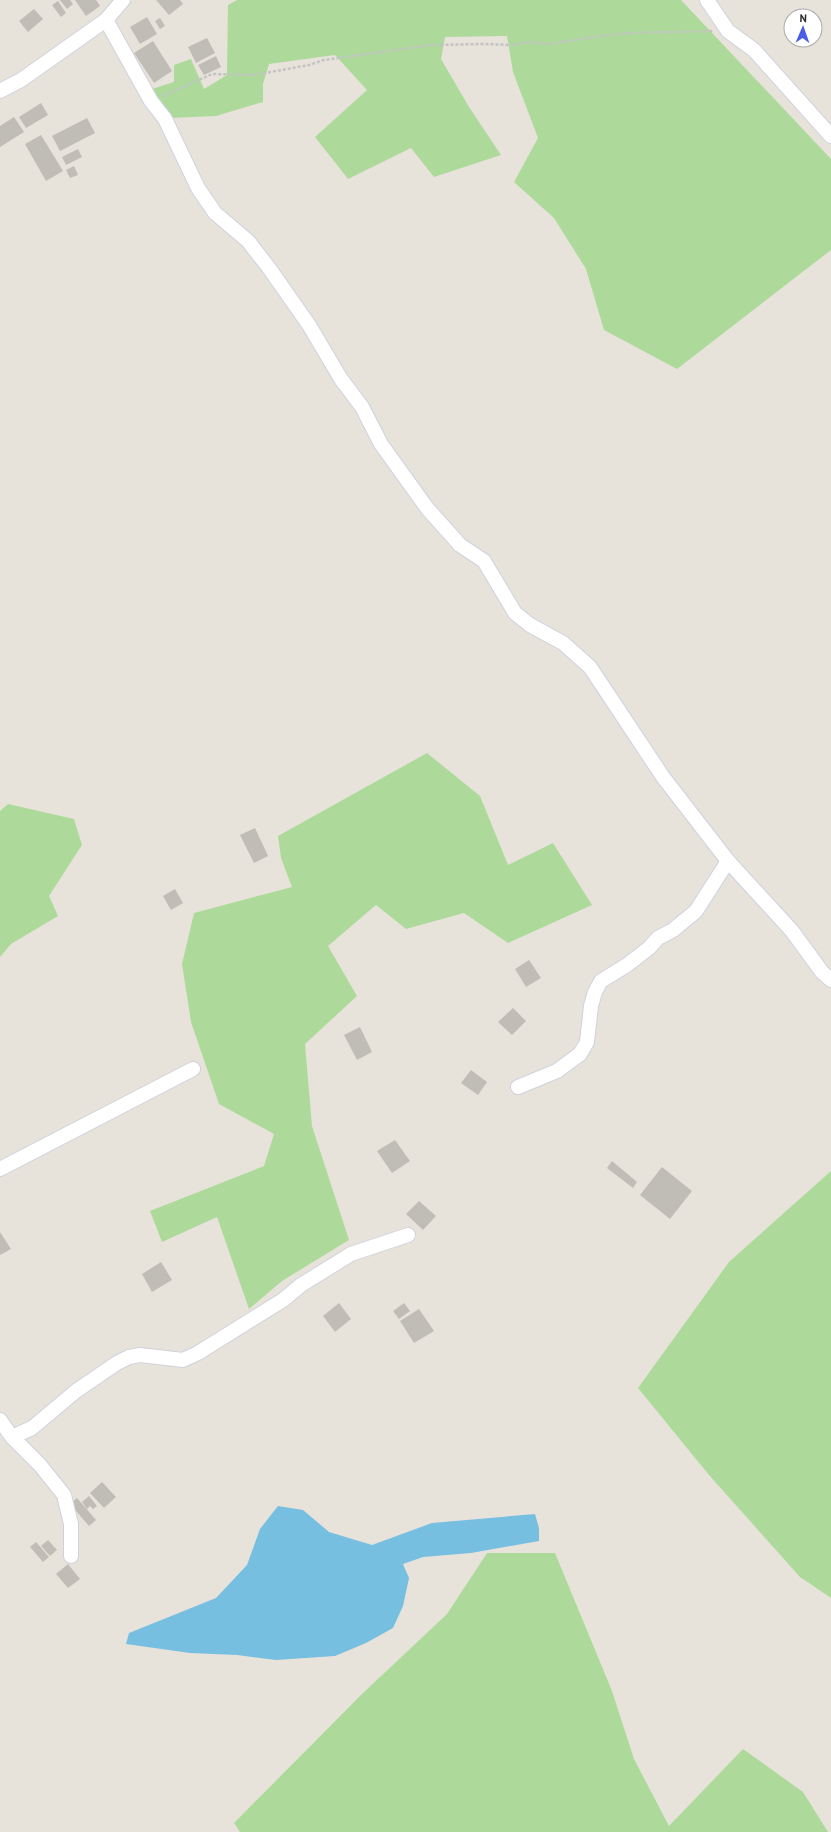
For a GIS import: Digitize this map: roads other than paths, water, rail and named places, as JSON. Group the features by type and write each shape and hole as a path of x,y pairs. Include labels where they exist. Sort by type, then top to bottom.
{"street":[{"path":"0,91 21,80 106,20 123,0"},
{"path":"707,0 728,32 754,50 831,136"},
{"path":"106,20 152,101 165,119 198,188 215,213 248,241 270,268 309,325 341,379 362,407 381,444 427,508 460,546 484,561 515,613 530,625 563,643 590,666 663,777 728,861 792,931 822,972 831,980"},
{"path":"518,1087 557,1071 580,1054 587,1042 591,1006 595,992 601,981 627,965 649,948 658,938 673,930 696,911 728,861"},
{"path":"0,1170 193,1069"},
{"path":"12,1437 32,1428 76,1391 117,1363 129,1357 140,1355 183,1360 198,1353 283,1300 300,1284 351,1254 408,1235"},
{"path":"0,1420 12,1437 40,1465 64,1495 71,1524 71,1556"}],"water":[{"path":"278,1506 303,1510 329,1532 372,1545 432,1523 535,1514 539,1528 539,1541 471,1553 423,1557 403,1564 409,1578 403,1606 393,1628 366,1643 335,1656 276,1660 237,1655 190,1653 126,1644 129,1633 216,1598 247,1565 260,1529"}]}
